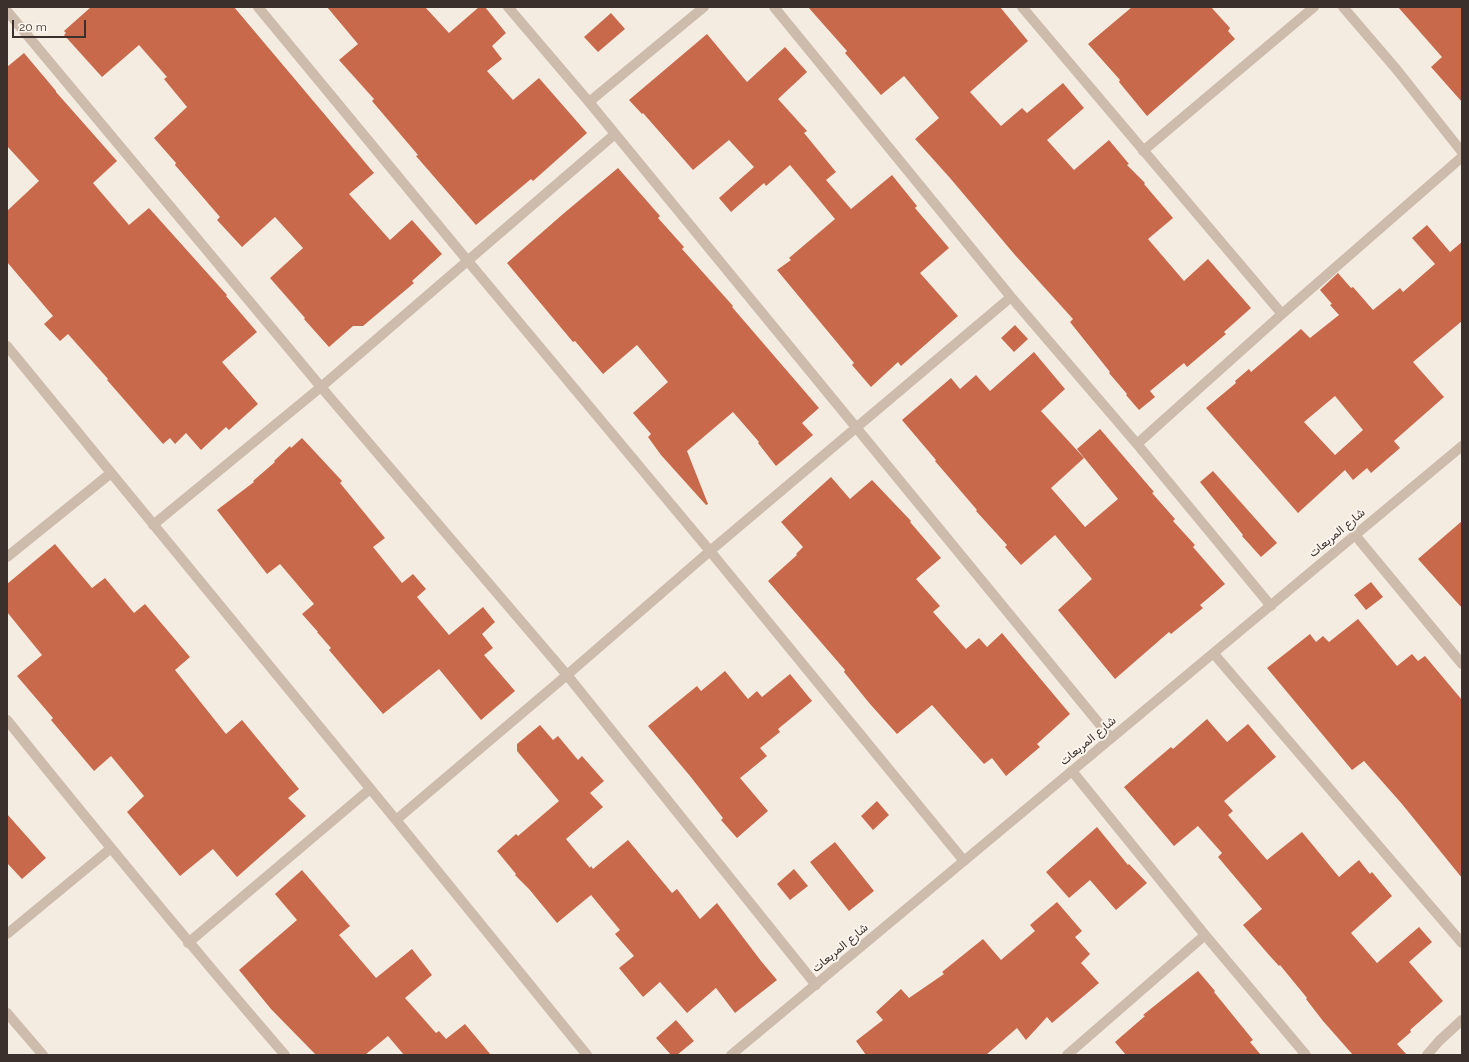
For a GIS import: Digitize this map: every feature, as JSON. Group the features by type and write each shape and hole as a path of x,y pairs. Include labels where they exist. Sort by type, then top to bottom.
{"street":[{"path":"11,7 7,10 321,387 567,675 816,985"},
{"path":"258,7 710,551 964,862"},
{"path":"508,7 589,102 1111,738"},
{"path":"589,102 704,7"},
{"path":"774,7 1011,297 1271,606"},
{"path":"1022,7 1282,314"},
{"path":"1143,151 1314,7"},
{"path":"1343,7 1397,70 1462,152"},
{"path":"153,525 321,387 615,134"},
{"path":"1136,444 1462,157"},
{"path":"396,820 855,427 1011,297"},
{"path":"7,346 587,1055"},
{"name":"شارع المربعات","path":"731,1055 1462,446"},
{"path":"7,558 111,473"},
{"path":"1354,536 1462,664"},
{"path":"1214,654 1462,943"},
{"path":"7,720 110,849 188,943 285,1055"},
{"path":"1072,771 1306,1055"},
{"path":"188,943 370,789"},
{"path":"7,934 110,849"},
{"path":"1068,1055 1206,935"},
{"path":"7,1013 43,1055"},
{"path":"1427,1055 1439,1040 1462,1020"}],"building":[{"path":"91,7 234,7 374,173 349,194 390,240 412,220 442,254 412,281 414,283 363,326 353,326 329,347 270,278 303,248 275,217 242,247 217,220 220,217 154,138 187,107 164,79 167,77 139,45 102,77 64,35 66,33 64,31"},
{"path":"327,7 425,7 449,33 479,7 485,7 506,33 492,46 502,59 487,71 513,100 539,78 587,133 533,181 531,179 476,225 416,156 418,155 372,101 374,99 339,60 358,44"},
{"path":"808,7 1000,7 1028,41 970,92 1001,126 1022,108 1027,113 1063,83 1084,108 1047,140 1074,170 1109,140 1129,164 1127,165 1145,183 1144,184 1173,218 1148,239 1184,281 1208,259 1251,308 1224,332 1226,334 1187,367 1184,363 1150,391 1155,397 1139,410 1070,322 1073,319 1015,255 915,139 939,118 904,76 881,95 845,53 847,51"},
{"path":"1132,7 1211,7 1230,28 1228,31 1235,39 1147,116 1119,82 1120,80 1088,44"},
{"path":"1398,7 1462,7 1462,102 1431,67 1442,57"},
{"path":"611,13 625,29 598,52 584,37"},
{"path":"707,34 747,82 785,47 807,72 778,99 807,131 804,133 836,172 826,180 851,209 892,175 917,206 915,208 949,248 920,273 958,316 901,366 898,362 871,387 852,365 854,363 777,270 791,260 789,258 835,219 790,165 766,186 764,183 731,212 719,198 754,167 729,140 693,170 643,113 642,114 629,100"},
{"path":"24,53 117,161 93,183 129,225 149,208 227,295 226,296 257,332 222,362 258,404 229,430 226,427 201,450 186,433 175,444 170,438 163,444 68,334 60,341 44,324 53,316 7,262 7,211 39,181 7,146 7,67"},
{"path":"618,168 660,216 658,218 684,247 682,249 733,306 732,307 819,408 802,423 813,435 776,466 758,443 759,442 733,412 687,451 708,504 706,505 661,455 648,437 651,434 633,413 668,382 637,345 603,374 575,341 573,342 507,263"},
{"path":"1427,225 1450,252 1462,242 1462,321 1413,362 1444,397 1394,441 1400,448 1371,473 1367,468 1353,480 1345,470 1298,513 1206,408 1236,383 1235,381 1249,369 1251,372 1301,329 1310,338 1339,315 1320,290 1338,273 1351,288 1353,287 1373,310 1400,288 1403,292 1435,264 1412,238","holes":["1335,396 1363,430 1335,455 1304,422"]},
{"path":"1015,325 1028,339 1014,352 1001,338"},
{"path":"1034,352 1065,389 1041,411 1084,458 1051,488 1085,527 1118,499 1077,449 1100,429 1154,492 1152,493 1175,519 1173,521 1195,545 1193,547 1225,584 1200,605 1203,608 1171,634 1169,632 1115,679 1058,610 1092,579 1055,535 1021,565 1005,547 1007,545 976,511 977,510 902,420 951,378 960,389 976,375 990,391"},
{"path":"302,438 342,481 340,483 385,538 373,547 402,583 413,574 426,589 417,597 449,635 483,607 495,622 482,634 493,648 484,655 515,691 481,720 439,669 383,714 329,650 331,648 302,614 314,604 280,564 267,574 217,510 254,482 253,481 275,462 274,461 290,446 291,448"},
{"path":"1213,471 1277,543 1261,557 1242,536 1243,535 1200,482"},
{"path":"831,477 850,499 872,480 911,521 910,522 941,558 916,579 940,606 933,612 966,649 979,638 987,647 1002,633 1070,714 1037,744 1040,747 1006,776 992,758 984,764 932,705 897,734 844,672 845,670 768,581 797,555 796,554 803,547 781,522"},
{"path":"1462,521 1462,608 1418,559"},
{"path":"55,544 92,588 105,578 134,613 145,604 190,657 175,670 226,734 242,720 299,789 288,798 306,816 237,877 213,849 180,876 127,812 144,796 111,756 94,771 51,720 53,718 17,676 42,655 7,612 7,584"},
{"path":"1371,582 1383,597 1366,610 1354,595"},
{"path":"1358,619 1397,666 1412,654 1418,661 1425,656 1462,700 1462,878 1402,804 1364,761 1352,770 1267,668 1310,634 1316,642 1323,636 1329,642"},
{"path":"725,671 748,699 757,691 762,697 790,674 812,701 778,729 780,732 760,748 767,756 740,778 768,811 737,838 721,820 723,818 690,776 648,726 697,686 701,691"},
{"path":"1207,719 1227,742 1248,724 1276,757 1224,801 1233,811 1228,815 1267,860 1302,832 1339,877 1359,860 1370,874 1372,872 1392,896 1351,933 1377,963 1419,927 1432,942 1409,962 1443,1001 1410,1030 1411,1032 1397,1044 1407,1055 1353,1055 1323,1021 1306,999 1307,998 1280,965 1279,966 1243,925 1262,909 1218,857 1222,853 1198,826 1174,846 1124,787 1171,747 1173,749"},
{"path":"540,725 553,740 558,736 578,760 582,756 604,781 590,793 603,807 566,839 590,868 591,866 593,869 628,840 672,893 677,889 700,919 717,903 777,980 735,1013 716,988 687,1013 660,982 643,997 619,968 634,956 615,934 620,930 591,895 557,923 529,889 515,875 516,874 497,851 516,834 518,836 559,801 517,751 517,744"},
{"path":"877,801 889,815 873,830 861,816"},
{"path":"7,814 46,858 22,879 7,863"},
{"path":"1097,827 1128,865 1129,864 1147,883 1116,910 1090,880 1069,898 1046,872"},
{"path":"835,842 874,891 849,911 810,862"},
{"path":"794,869 808,886 790,900 777,884"},
{"path":"302,870 350,926 339,935 376,978 412,949 432,975 405,998 436,1033 439,1031 446,1039 465,1024 491,1055 404,1055 388,1036 365,1055 316,1055 271,1009 239,970 297,920 275,894"},
{"path":"1057,902 1082,931 1075,937 1090,954 1081,963 1099,983 1052,1023 1047,1017 1026,1040 1017,1028 986,1055 866,1055 856,1041 883,1020 876,1012 901,989 909,998 944,974 942,972 983,939 1001,960 1035,931 1030,925"},
{"path":"1198,971 1253,1040 1250,1042 1261,1055 1126,1055 1115,1042 1145,1016 1143,1015"},
{"path":"676,1020 694,1041 677,1055 671,1055 656,1038"}]}
